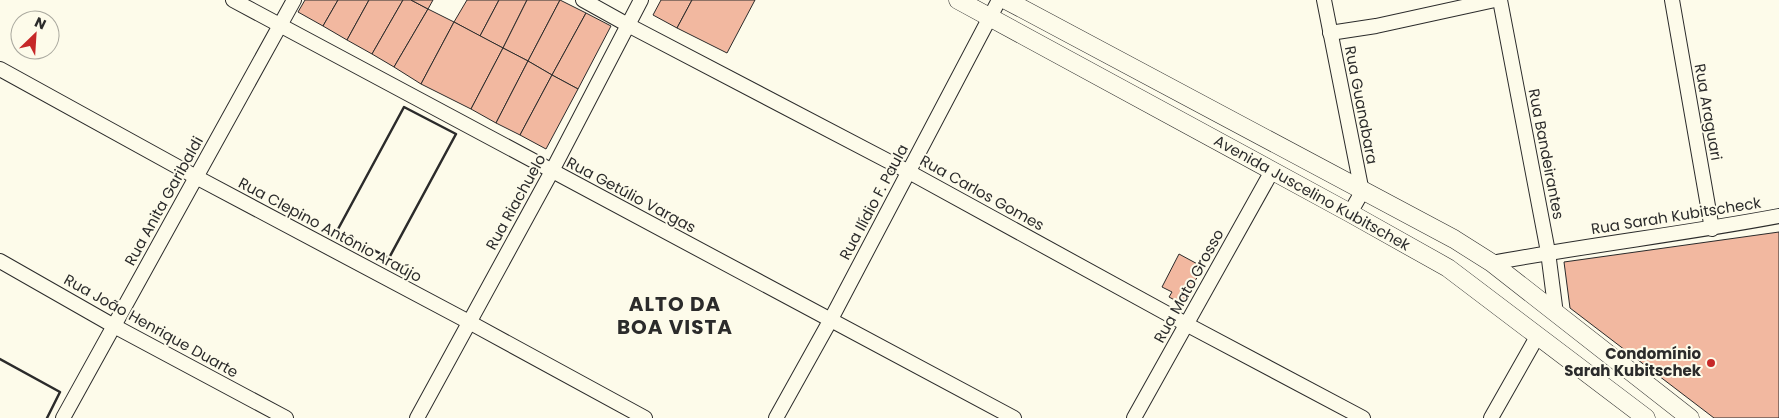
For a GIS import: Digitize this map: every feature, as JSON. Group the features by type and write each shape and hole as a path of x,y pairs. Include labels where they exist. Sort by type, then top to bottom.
{"street":[{"name":"Rua Getúlio Vargas","path":"232,0 1014,418"},
{"name":"Rua Anita Garibaldi","path":"63,418 294,0"},
{"name":"Rua Carlos Gomes","path":"583,0 909,172 1186,324 1363,418"},
{"name":"Rua Riachuelo","path":"417,418 552,171 641,0"},
{"name":"Avenida Juscelino Kubitschek","path":"958,0 1448,268 1646,418"},
{"name":"Rua Ilídio F. Paula","path":"776,418 909,172 999,0"},
{"name":"Avenida Juscelino Kubitschek","path":"1006,0 1362,192 1454,239 1492,263 1690,418"},
{"name":"Rua Guanabara","path":"1324,0 1362,192"},
{"path":"1330,33 1376,26 1496,0"},
{"name":"Rua Bandeirantes","path":"1500,0 1548,252 1556,314"},
{"name":"Rua Araguari","path":"1672,0 1712,229"},
{"name":"Rua Clepino Antônio Araújo","path":"0,69 196,177 645,418"},
{"path":"1202,132 1214,112"},
{"name":"Rua Mato Grosso","path":"1134,418 1272,171"},
{"path":"1350,213 1362,192"},
{"name":"Rua Sarah Kubitscheck","path":"1492,263 1548,252 1712,229 1779,216"},
{"name":"Rua João Henrique Duarte","path":"0,261 114,326 286,418"},
{"path":"1490,418 1538,335"}],"building":[{"path":"305,0 338,0 323,26 298,12"},
{"path":"338,0 369,0 347,40 323,26"},
{"path":"369,0 403,0 372,54 347,40"},
{"path":"403,0 411,0 428,9 394,67 372,54"},
{"path":"411,0 433,0 428,9"},
{"path":"467,0 499,0 480,36 454,22"},
{"path":"499,0 527,0 503,48 480,36"},
{"path":"527,0 560,0 528,61 503,48"},
{"path":"560,0 586,13 552,75 528,61"},
{"path":"661,0 692,0 677,28 653,15"},
{"path":"692,0 755,0 727,53 677,28"},
{"path":"428,9 454,22 421,84 394,67"},
{"path":"586,13 611,26 578,89 552,75"},
{"path":"454,22 503,48 471,109 421,84"},
{"path":"503,48 528,61 496,123 471,109"},
{"path":"528,61 552,75 520,135 496,123"},
{"path":"552,75 578,89 546,149 520,135"},
{"name":"Condomínio Sarah Kubitschek","path":"1779,232 1779,418 1714,418 1570,308 1564,262"},
{"path":"1179,254 1203,267 1182,304 1169,297 1172,292 1162,287"}],"wall":[{"path":"404,107 456,134 389,258 337,231 404,107"},
{"path":"0,359 60,392 47,418"}],"place":[{"name":"Condomínio Sarah Kubitschek","path":"1711,363"}],"district":[{"name":"ALTO DA BOA VISTA","path":"675,316"}]}
